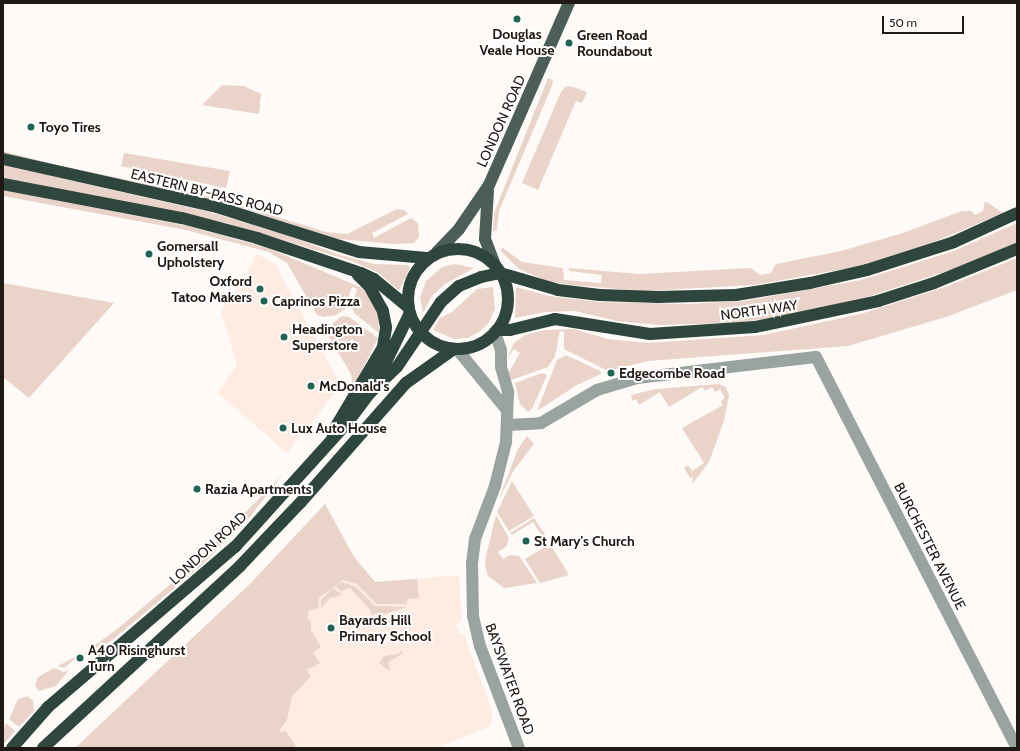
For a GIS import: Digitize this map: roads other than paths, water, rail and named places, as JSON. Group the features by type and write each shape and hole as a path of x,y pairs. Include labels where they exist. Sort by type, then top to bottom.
{"highway":[{"name":"EASTERN BY-PASS ROAD","path":"3,159 217,207 359,252 432,255"},
{"path":"3,184 182,218 257,238 349,268 374,279 410,310 422,333 432,342 455,349"},
{"name":"NORTH WAY","path":"498,270 558,290 600,295 658,298 736,295 810,283 866,270 954,242 1017,213"},
{"path":"43,748 240,566 287,517 406,383 455,349 483,342 496,331 507,304 506,287 498,270 472,251 456,248 432,255 412,282 410,310 371,392"},
{"name":"NORTH WAY","path":"496,331 510,330 555,319 650,334 755,327 878,301 934,283 1017,249"},
{"path":"328,441 383,347 386,327 383,311 369,286 349,268"},
{"name":"LONDON ROAD","path":"12,748 48,707 235,547 328,441 348,422 371,392 397,367 422,333 438,306 454,290 468,282 498,270"},
{"path":"358,391 383,365"}],"main road":[{"name":"LONDON ROAD","path":"432,255 459,229 489,186 569,3"},
{"name":"LONDON ROAD","path":"489,186 484,230 487,248 498,270"}],"street":[{"name":"BAYSWATER ROAD","path":"496,331 501,350 502,367 508,392 506,410 507,425 502,464 475,539 472,563 472,596 475,626 480,646 519,748"},
{"path":"455,349 506,410"},
{"name":"BURCHESTER AVENUE","path":"507,425 541,423 597,390 637,378 816,357 1017,748"}],"place":[{"name":"Douglas Veale House","path":"517,19"},
{"name":"Green Road Roundabout","path":"569,43"},
{"name":"Toyo Tires","path":"31,127"},
{"name":"Gomersall Upholstery","path":"149,254"},
{"name":"Oxford Tatoo Makers","path":"260,289"},
{"name":"Caprinos Pizza","path":"264,301"},
{"name":"Headington Superstore","path":"284,337"},
{"name":"Edgecombe Road","path":"611,373"},
{"name":"McDonald's","path":"311,386"},
{"name":"Lux Auto House","path":"283,428"},
{"name":"Razia Apartments","path":"197,489"},
{"name":"St Mary's Church","path":"526,541"},
{"name":"Bayards Hill Primary School","path":"331,628"},
{"name":"A40 Risinghurst Turn","path":"80,658"}]}
